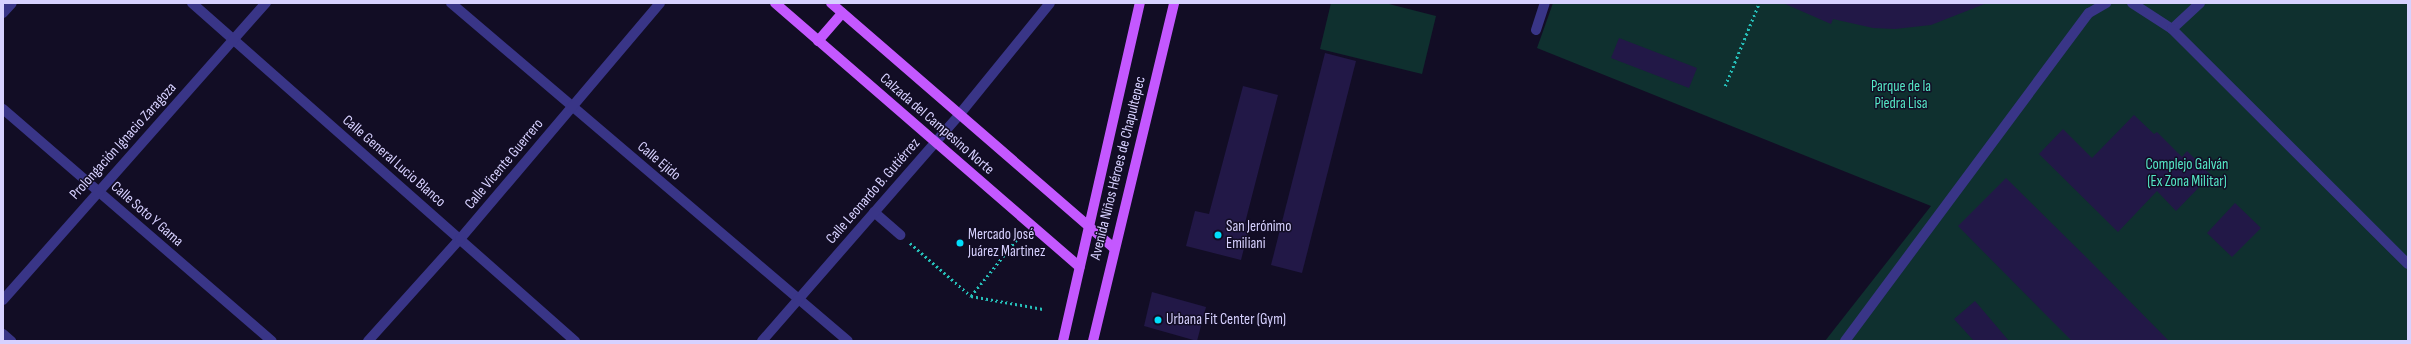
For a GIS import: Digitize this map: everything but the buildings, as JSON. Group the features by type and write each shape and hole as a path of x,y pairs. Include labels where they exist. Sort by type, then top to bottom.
{"main road":[{"name":"Calzada del Campesino Norte","path":"775,3 1080,267"},
{"name":"Calzada del Campesino Norte","path":"831,3 1089,228 1113,247"},
{"name":"Avenida Niños Héroes de Chapultepec","path":"1063,341 1140,3"},
{"name":"Avenida Niños Héroes de Chapultepec","path":"1093,341 1113,247 1174,3"},
{"path":"818,41 842,13"}],"street":[{"path":"3,13 12,3"},
{"name":"Calle General Lucio Blanco","path":"192,3 576,341"},
{"name":"Prolongación Ignacio Zaragoza","path":"3,300 266,3"},
{"name":"Calle Ejido","path":"451,3 848,341"},
{"name":"Calle Vicente Guerrero","path":"368,341 460,239 660,3"},
{"name":"Calle Leonardo B. Gutiérrez","path":"762,341 959,115 1050,3"},
{"path":"1536,30 1545,3"},
{"path":"1845,341 2089,13 2106,3"},
{"path":"2132,3 2172,29 2408,264"},
{"path":"2172,29 2200,3"},
{"name":"Calle Soto Y Gama","path":"3,109 272,341"},
{"path":"874,212 900,235"},
{"path":"3,334 11,341"}],"path":[{"path":"1725,86 1759,3"},
{"path":"971,296 1029,223"},
{"path":"900,235 971,296 1043,309"}],"green space":[{"path":"1331,3 1385,3 1436,16 1422,74 1320,49"},
{"name":"Complejo Galván (Ex Zona Militar)","path":"1553,3 2408,3 2408,341 1825,341 1931,206 1537,48"}],"place":[{"name":"San Jerónimo Emiliani","path":"1218,235"},
{"name":"Mercado José Juárez Martinez","path":"960,243"},
{"name":"Urbana Fit Center (Gym)","path":"1158,320"}],"park label":[{"name":"Parque de la Piedra Lisa","path":"1901,94"}]}
